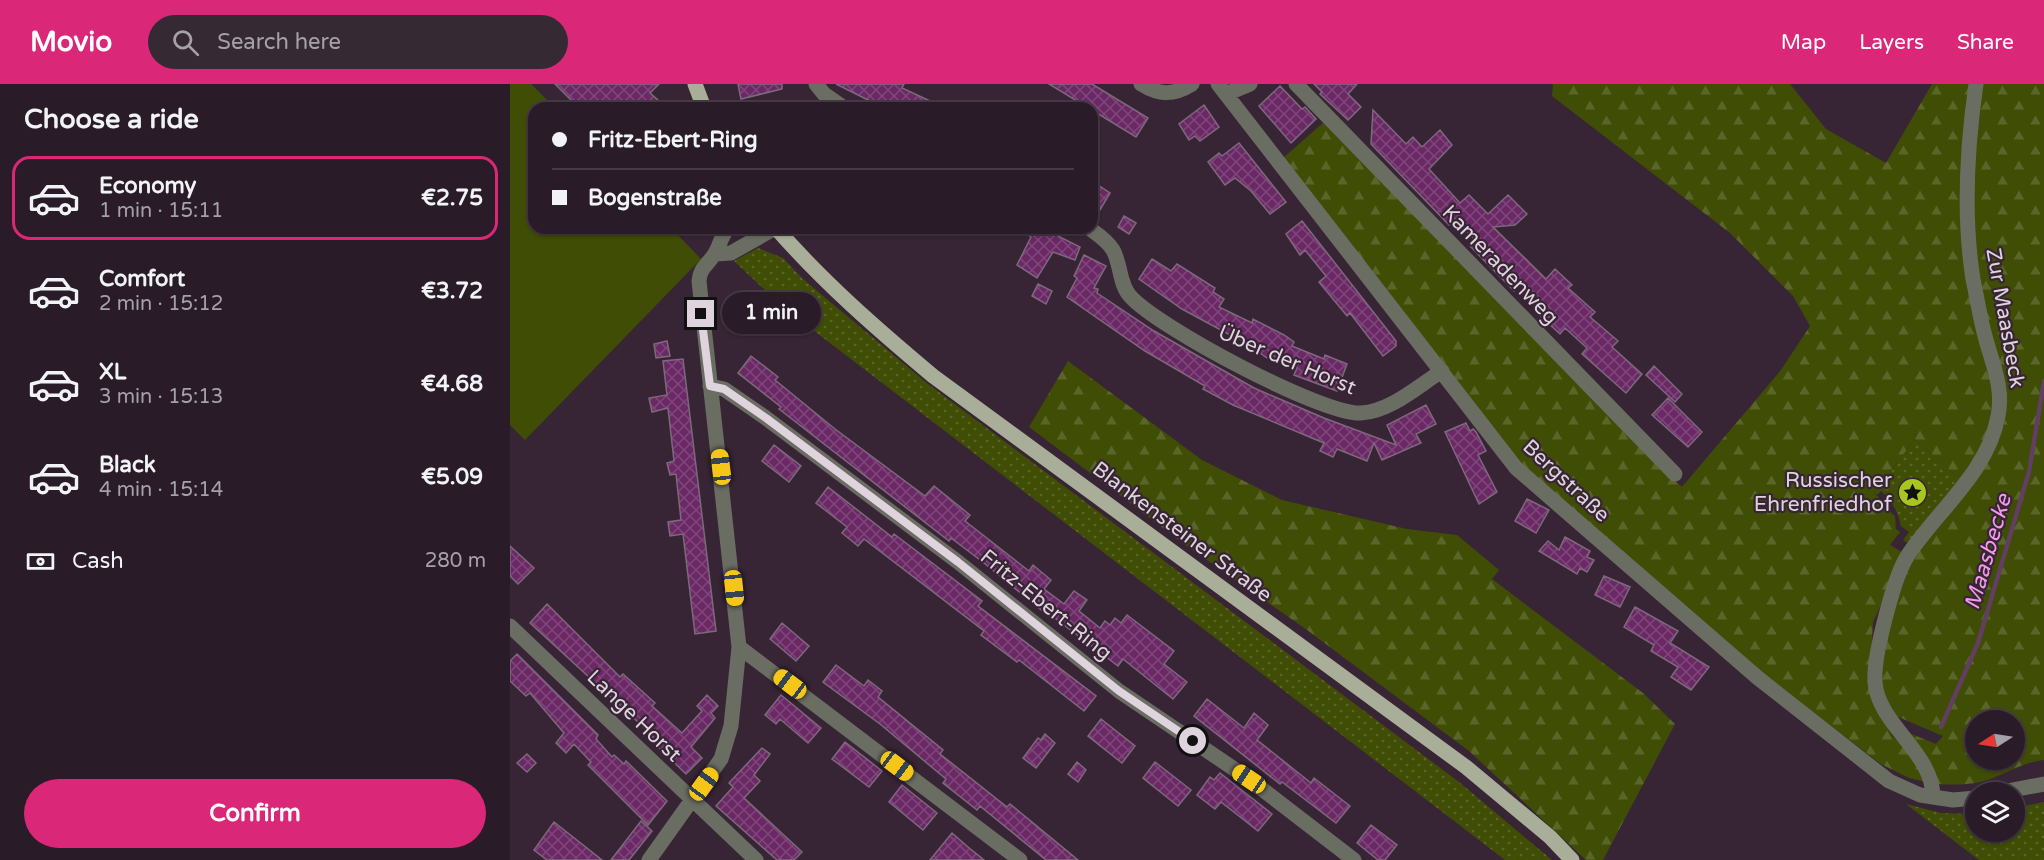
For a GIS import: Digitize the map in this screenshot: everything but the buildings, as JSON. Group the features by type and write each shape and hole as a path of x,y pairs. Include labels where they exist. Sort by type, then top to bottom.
{"main road":[{"path":"695,84 702,102"},
{"name":"Blankensteiner Straße","path":"780,234 858,314 933,376 1466,767 1550,837 1572,860"}],"street":[{"path":"816,84 824,94 835,102"},
{"path":"1141,84 1165,94 1178,93 1192,84"},
{"path":"1222,89 1250,84"},
{"name":"Kameradenweg","path":"1296,84 1675,474"},
{"name":"Zur Maasbeck","path":"1933,797 1933,782 1925,766 1879,697 1876,671 1886,618 1905,562 1981,461 1993,438 1999,414 2000,387 1985,335 1973,276 1968,220 1969,163 1976,84"},
{"name":"Bergstraße","path":"1222,89 1516,468 1758,678 1889,781 1920,795 1953,800 1965,799"},
{"path":"649,860 716,768 726,746 731,726 739,646 699,274 705,262 715,254 724,234"},
{"path":"715,254 731,253 764,234"},
{"name":"Über der Horst","path":"1096,234 1112,249 1128,294 1141,307 1226,361 1327,405 1358,413 1374,411 1388,405 1442,371"},
{"name":"Fritz-Ebert-Ring","path":"710,386 724,389 766,418 958,562 1119,691 1249,779 1354,860"},
{"name":"Lange Horst","path":"510,626 756,860"},
{"path":"739,646 1020,860"},
{"path":"2025,788 2044,784"}],"green space":[{"path":"510,84 531,84 549,102 528,102 528,234 677,234 701,259 525,440 510,425"},
{"path":"1553,84 1790,84 1826,129 1886,163 1932,84 1972,84 1963,172 1995,383 1990,434 1961,480 1915,439 1874,493 1895,516 1896,529 1900,532 1890,545 1905,554 1873,622 1870,672 1885,722 1892,736 1915,758 1926,782 1909,778 1881,764 1827,723 1761,671 1517,461 1282,159 1324,122 1645,453 1682,487 1781,370 1810,326 1793,296 1730,233 1552,96"},
{"path":"1980,84 2044,84 2044,760 2025,765 2025,710 1965,710 1965,770 2013,770 1980,782 1937,784 1909,733 1936,744 1943,736 1896,716 1885,701 1880,683 1891,618 1912,559 1999,437 1971,220"},
{"path":"758,248 783,258 803,279 928,384 1459,782 1552,860 1505,860 783,307 734,261"},
{"path":"1068,361 1202,460 1282,500 1407,529 1457,535 1499,570 1492,579 1643,693 1675,724 1603,860 1586,860 1469,751 1307,630 1187,546 1029,427"},
{"path":"1915,439 1961,480 1911,545 1903,540 1909,532 1901,526 1891,502 1881,491 1877,495 1874,493"},
{"path":"2044,802 2044,860 1979,860 1906,804 1941,813 1965,814 1965,842 2025,842 2025,806"}],"waterway":[{"name":"Maasbecke","path":"1941,727 1978,643 2029,472 2044,381"}],"place":[{"name":"Russischer Ehrenfriedhof","path":"1913,492"}],"route":[{"path":"701,314 710,386 724,389 766,418 958,562 1119,691 1193,741"}]}
